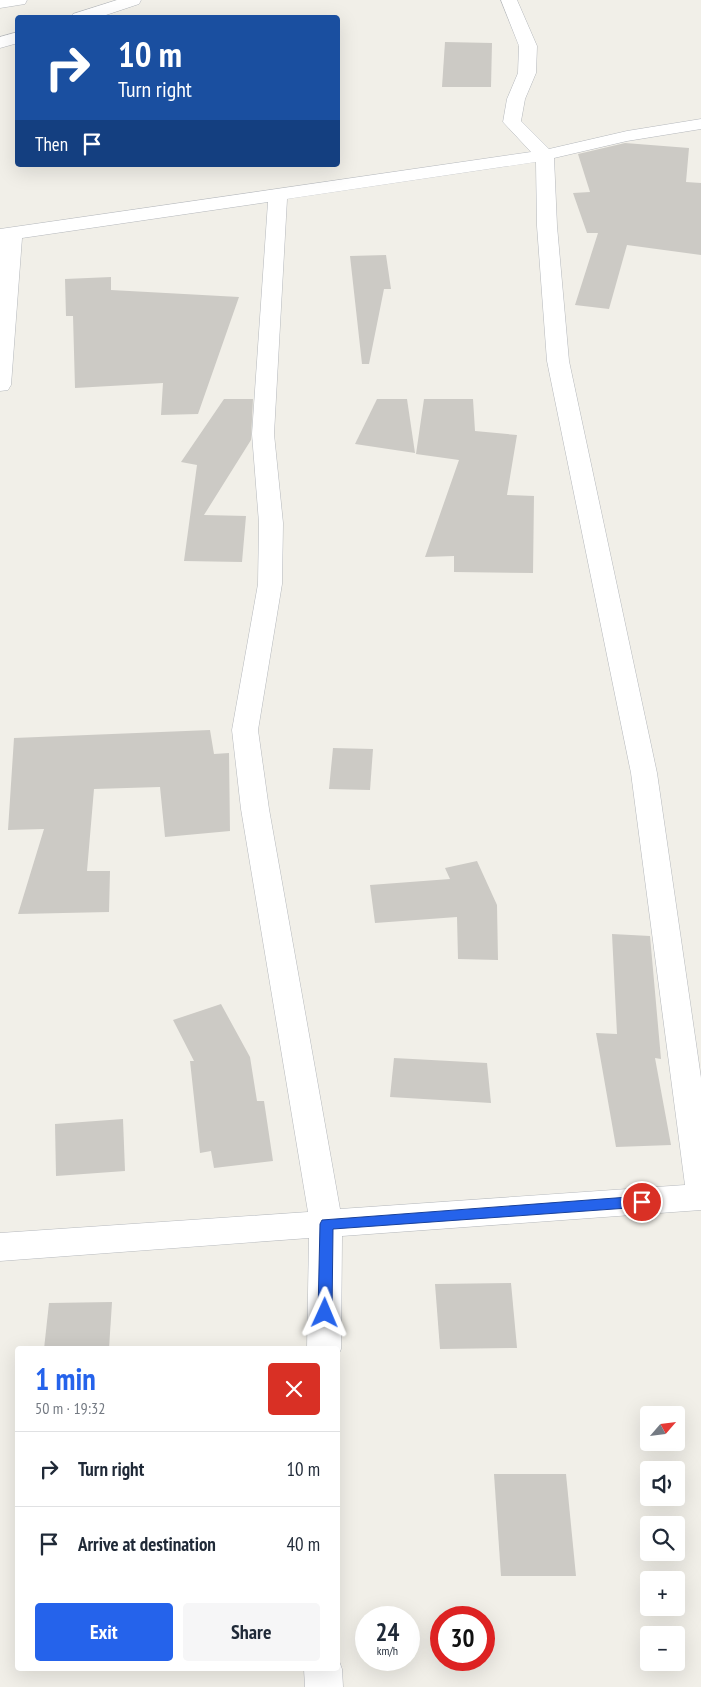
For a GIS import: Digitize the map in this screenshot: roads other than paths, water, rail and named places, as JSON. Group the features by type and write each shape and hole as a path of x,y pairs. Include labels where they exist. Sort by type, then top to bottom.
{"street":[{"path":"0,3 19,0"},
{"path":"88,15 133,0"},
{"path":"509,0 528,46 526,72 516,99 512,122 545,155 547,226 558,361 644,773 701,1189"},
{"path":"0,43 15,38"},
{"path":"0,385 6,234 545,155 627,136 701,124"},
{"path":"278,194 263,434 271,523 270,584 244,730 255,809 326,1224 324,1346"},
{"path":"0,1247 701,1197"},
{"path":"323,1671 324,1687"}]}
